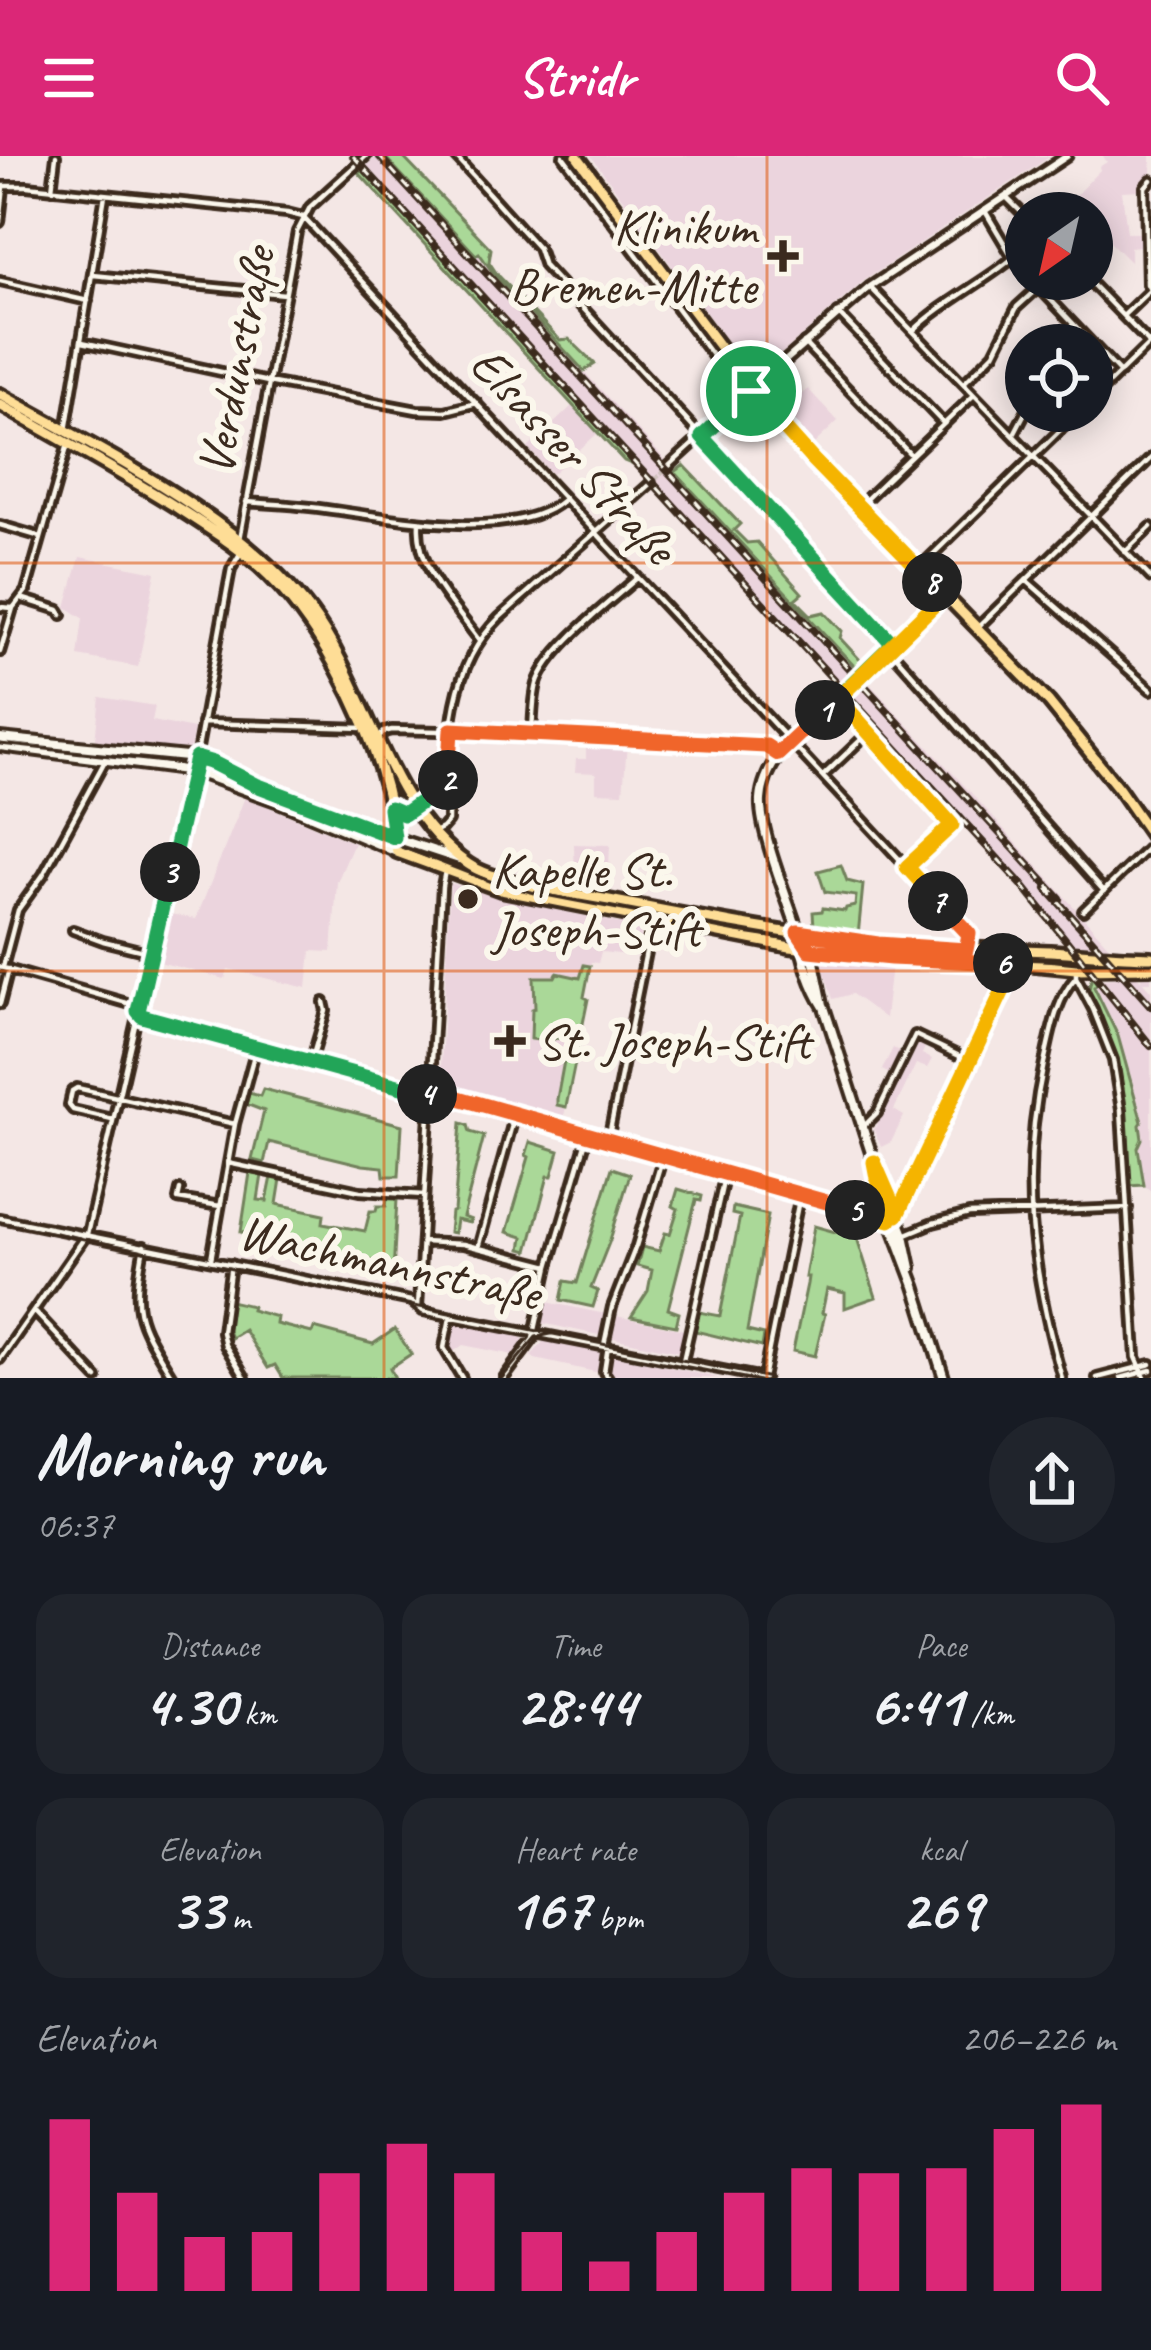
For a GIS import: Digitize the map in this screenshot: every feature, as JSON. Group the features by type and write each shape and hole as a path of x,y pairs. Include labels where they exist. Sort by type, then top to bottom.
{"main road":[{"path":"577,156 727,359 747,394 1059,714 1151,835"},
{"path":"0,394 241,552 272,579 312,629 364,728 384,782 397,852"},
{"path":"0,405 132,469 229,531 286,580 314,614 351,676 416,807 466,863"},
{"path":"945,594 778,754 764,782 761,813 945,1377"},
{"path":"0,742 195,765 397,852 501,890 652,920 806,949 891,958 1016,963 1076,973 1151,968"},
{"path":"0,742 128,764 213,763 277,793 521,883 731,923 878,944 1151,957"},
{"path":"390,808 404,814 416,807"},
{"path":"893,1218 904,1235 915,1286"}],"street":[{"path":"52,189 56,156"},
{"path":"0,222 2,187 303,217 366,156"},
{"path":"455,156 538,248 544,266 891,646 1104,891"},
{"path":"563,156 712,355 747,394"},
{"path":"1013,192 1067,156"},
{"path":"1123,316 1151,289 1147,284 1144,187 1151,180"},
{"path":"0,652 43,537 67,438 105,195"},
{"path":"669,466 870,287 1005,198"},
{"path":"985,211 1005,245"},
{"name":"Verdunstraße","path":"240,539 303,217"},
{"name":"Elsasser Straße","path":"303,217 969,934 966,950"},
{"path":"913,332 933,312 1005,264"},
{"path":"92,275 285,294"},
{"path":"0,281 88,302"},
{"path":"870,287 1151,578"},
{"path":"964,383 994,353 1025,300"},
{"path":"1051,300 1073,324"},
{"path":"1107,300 1151,344 1113,380"},
{"path":"838,313 944,423"},
{"path":"82,342 417,410 445,412 476,403"},
{"path":"804,343 911,455"},
{"path":"712,355 727,359"},
{"path":"1113,366 1120,373"},
{"path":"859,506 974,394"},
{"path":"919,568 1059,432"},
{"path":"978,628 1151,458"},
{"path":"434,832 448,821 451,730 459,685 479,640 651,483"},
{"path":"245,502 419,523 466,524 550,511 564,499"},
{"name":"Verdunstraße","path":"229,531 243,519"},
{"path":"419,523 418,541 426,566 479,640"},
{"path":"0,525 43,537"},
{"path":"1126,552 1151,527"},
{"path":"0,1359 87,1234 195,765 231,569 241,552"},
{"path":"532,733 535,698 545,668 637,578"},
{"path":"1026,580 1151,690"},
{"path":"22,598 62,615"},
{"path":"0,607 13,608"},
{"path":"838,698 952,825 907,867"},
{"path":"202,723 364,728"},
{"path":"379,738 392,730 532,733 766,746 778,754"},
{"path":"823,776 869,732"},
{"path":"0,1004 19,910 106,759"},
{"path":"416,807 424,800 448,801"},
{"path":"1083,911 1151,845"},
{"path":"418,1307 445,871"},
{"path":"608,1140 652,920"},
{"path":"73,930 152,953"},
{"path":"4,968 134,1005 142,1016 422,1095 441,1093 893,1218 1016,963"},
{"path":"1076,973 1113,1060 1121,1110 1136,1357 1146,1370"},
{"path":"1062,1378 1038,1279 1030,1212 1031,1137 1048,1038 1076,973"},
{"path":"311,1062 326,1011 324,1001"},
{"path":"863,1127 877,1113 915,1035 970,1061"},
{"path":"211,1259 235,1124 256,1047"},
{"path":"112,1119 73,1110 69,1105 72,1091 77,1088 235,1124"},
{"path":"478,1248 515,1113"},
{"path":"504,1378 532,1342 588,1134"},
{"path":"608,1378 604,1372 612,1307 663,1155"},
{"path":"228,1163 360,1191 424,1195"},
{"path":"683,1361 725,1173"},
{"path":"180,1190 178,1199 220,1206"},
{"path":"763,1378 800,1195"},
{"path":"904,1235 969,1214 1128,1208"},
{"name":"Wachmannstraße","path":"0,1218 411,1301 424,1311 763,1378"},
{"path":"422,1242 478,1248 549,1266"},
{"path":"144,1246 136,1310 173,1378"},
{"path":"231,1264 221,1332 245,1378"},
{"path":"34,1311 97,1378"},
{"path":"450,1316 444,1348 462,1378"},
{"path":"1096,1378 1146,1370"},
{"path":"1121,1378 1146,1370"}],"shaded area":[{"path":"377,156 385,157 478,253 856,667 839,686 362,170"},
{"name":"Klinikum Bremen-Mitte","path":"591,156 1051,156 865,280 773,361 758,366 740,359"},
{"path":"1103,156 1151,156 1151,176 1140,190 1122,191 1127,233 1139,233 1139,246 1130,247 1130,262 1113,245 1113,192 1079,192 1107,162"},
{"path":"782,377 799,396 808,389 838,421 814,444 764,393"},
{"path":"572,406 598,433 552,474 528,448"},
{"path":"80,557 156,572 138,667 78,656 83,618 66,607"},
{"path":"867,681 1110,947 1066,943 850,697"},
{"path":"100,697 155,706 152,721 194,729 190,750 95,740"},
{"path":"614,743 627,744 623,793 596,792 596,773 575,772 576,759 586,759 586,748 613,749"},
{"path":"245,797 354,843 337,882 332,952 311,951 307,988 228,969 225,979 155,961 166,913 196,919"},
{"path":"574,844 610,845 608,892 575,886"},
{"name":"St. Joseph-Stift","path":"450,883 642,928 638,956 601,952 598,963 591,962 563,1121 440,1086"},
{"path":"826,958 891,965 885,1018 852,994 833,999 822,965"},
{"path":"1142,974 1151,974 1151,982 1143,982 1151,991 1151,1191 1144,1185 1140,1167 1140,1125 1094,986 1095,980 1136,976 1141,980"},
{"path":"912,1041 925,1047 922,1054 932,1059 927,1068 916,1064 894,1110 904,1116 891,1142 881,1147 874,1130 894,1076 882,1070 893,1048 905,1054"},
{"path":"542,1301 689,1331 684,1353 537,1322"},
{"path":"450,1322 524,1340 513,1355 463,1345 453,1352 446,1342"},
{"path":"544,1341 718,1378 623,1378 535,1359 531,1356"}],"green space":[{"path":"384,156 402,156 491,249 489,262 497,274 560,340 569,339 595,364 584,371"},
{"path":"362,170 634,465 624,461 359,173"},
{"path":"684,465 740,524 734,530 747,543 757,542 802,593 795,599 811,615 824,612 842,631 840,638 862,662 856,668 675,472"},
{"path":"841,865 847,881 863,885 858,936 814,926 813,912 855,906 856,896 825,892 818,871"},
{"path":"584,965 590,966 584,997 588,999 566,1107 557,1105 557,1099 568,1039 542,1044 531,1039 534,977 557,973 580,978"},
{"path":"1092,976 1118,1036 1142,1122 1138,1148 1144,1185 1128,1186 1115,1060 1089,989"},
{"path":"263,1089 402,1125 399,1176 384,1176 383,1167 269,1142 264,1163 252,1160 264,1111 246,1104 249,1093 260,1096"},
{"path":"461,1123 484,1136 463,1217 471,1220 456,1220 454,1233 449,1232"},
{"path":"530,1142 559,1151 528,1251 521,1249 523,1237 507,1232"},
{"path":"612,1168 630,1174 591,1288 598,1291 593,1307 561,1300 565,1281 577,1283"},
{"path":"250,1173 262,1175 258,1200 267,1201 272,1177 281,1179 277,1204 324,1214 323,1223 365,1231 370,1211 386,1206 387,1199 397,1199 393,1274 377,1272 377,1262 241,1232"},
{"path":"678,1189 702,1196 701,1201 696,1200 668,1309 679,1313 676,1326 631,1317 648,1291 652,1270 637,1266 642,1247 659,1251 665,1233 670,1234"},
{"path":"733,1207 768,1215 747,1331 764,1335 762,1347 695,1331 699,1312 720,1316 740,1216 732,1214"},
{"path":"814,1226 857,1238 876,1297 845,1308 845,1293 827,1289 815,1356 793,1351"},
{"path":"230,1301 277,1317 276,1324 312,1333 314,1328 373,1344 395,1329 411,1354 390,1368 395,1378 283,1378 275,1365 268,1368 244,1330 231,1338 226,1326"}],"tunnel":[{"path":"651,483 669,467"}],"tram line":[{"path":"0,744 203,769 494,883 737,932 886,954 1151,964"},
{"path":"0,1222 770,1378"},
{"path":"502,1378 536,1337 556,1333"}],"railway":[{"path":"353,156 1021,884 1151,1046"},
{"path":"379,156 1060,899"},
{"path":"1047,889 1151,1006"}],"place":[{"name":"Klinikum Bremen-Mitte","path":"783,256"},
{"name":"Kapelle St. Joseph-Stift","path":"468,899"},
{"name":"St. Joseph-Stift","path":"510,1041"}],"route":[{"path":"751,391 945,594 838,698 952,825 907,867 969,934 966,950 798,932 810,950 1016,963 897,1215 874,1162 890,1220 441,1093 422,1095 142,1016 138,1011 196,758 394,837 390,808 404,814 424,800 448,801 451,730 766,746 778,754 893,644 702,437 751,391"}]}
